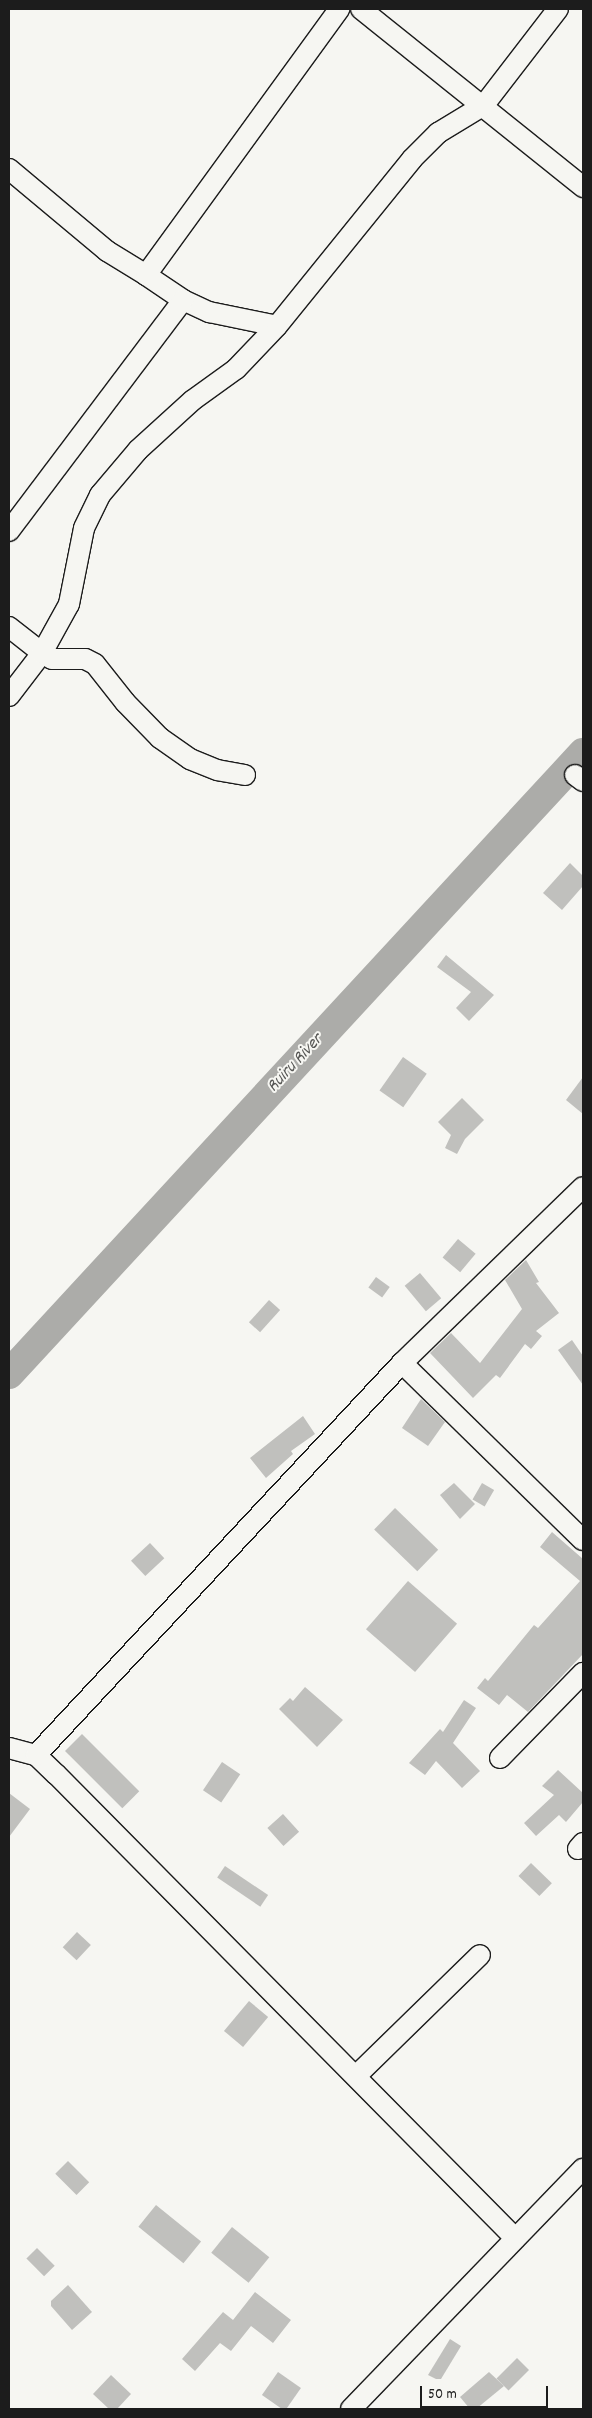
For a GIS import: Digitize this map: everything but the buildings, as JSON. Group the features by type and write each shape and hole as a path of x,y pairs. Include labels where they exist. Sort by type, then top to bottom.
{"street":[{"path":"146,275 338,9"},
{"path":"362,9 484,105 583,187"},
{"path":"9,696 42,653 69,604 78,550 100,494 138,450 193,400 236,369 277,326 412,159 438,133 484,105 558,9"},
{"path":"9,169 107,251 183,300 209,312 277,326"},
{"path":"9,531 183,300"},
{"path":"9,626 52,659 85,659 95,664 125,702 160,738 190,759 217,770 245,775"},
{"path":"36,1755 402,1363 583,1187"},
{"path":"402,1363 583,1540"},
{"path":"500,1758 583,1673"},
{"path":"9,1748 36,1755 515,2238"},
{"path":"356,2076 480,1955"},
{"path":"351,2409 583,2169"}],"waterway":[{"name":"Ruiru River","path":"9,1374 583,753"}]}
